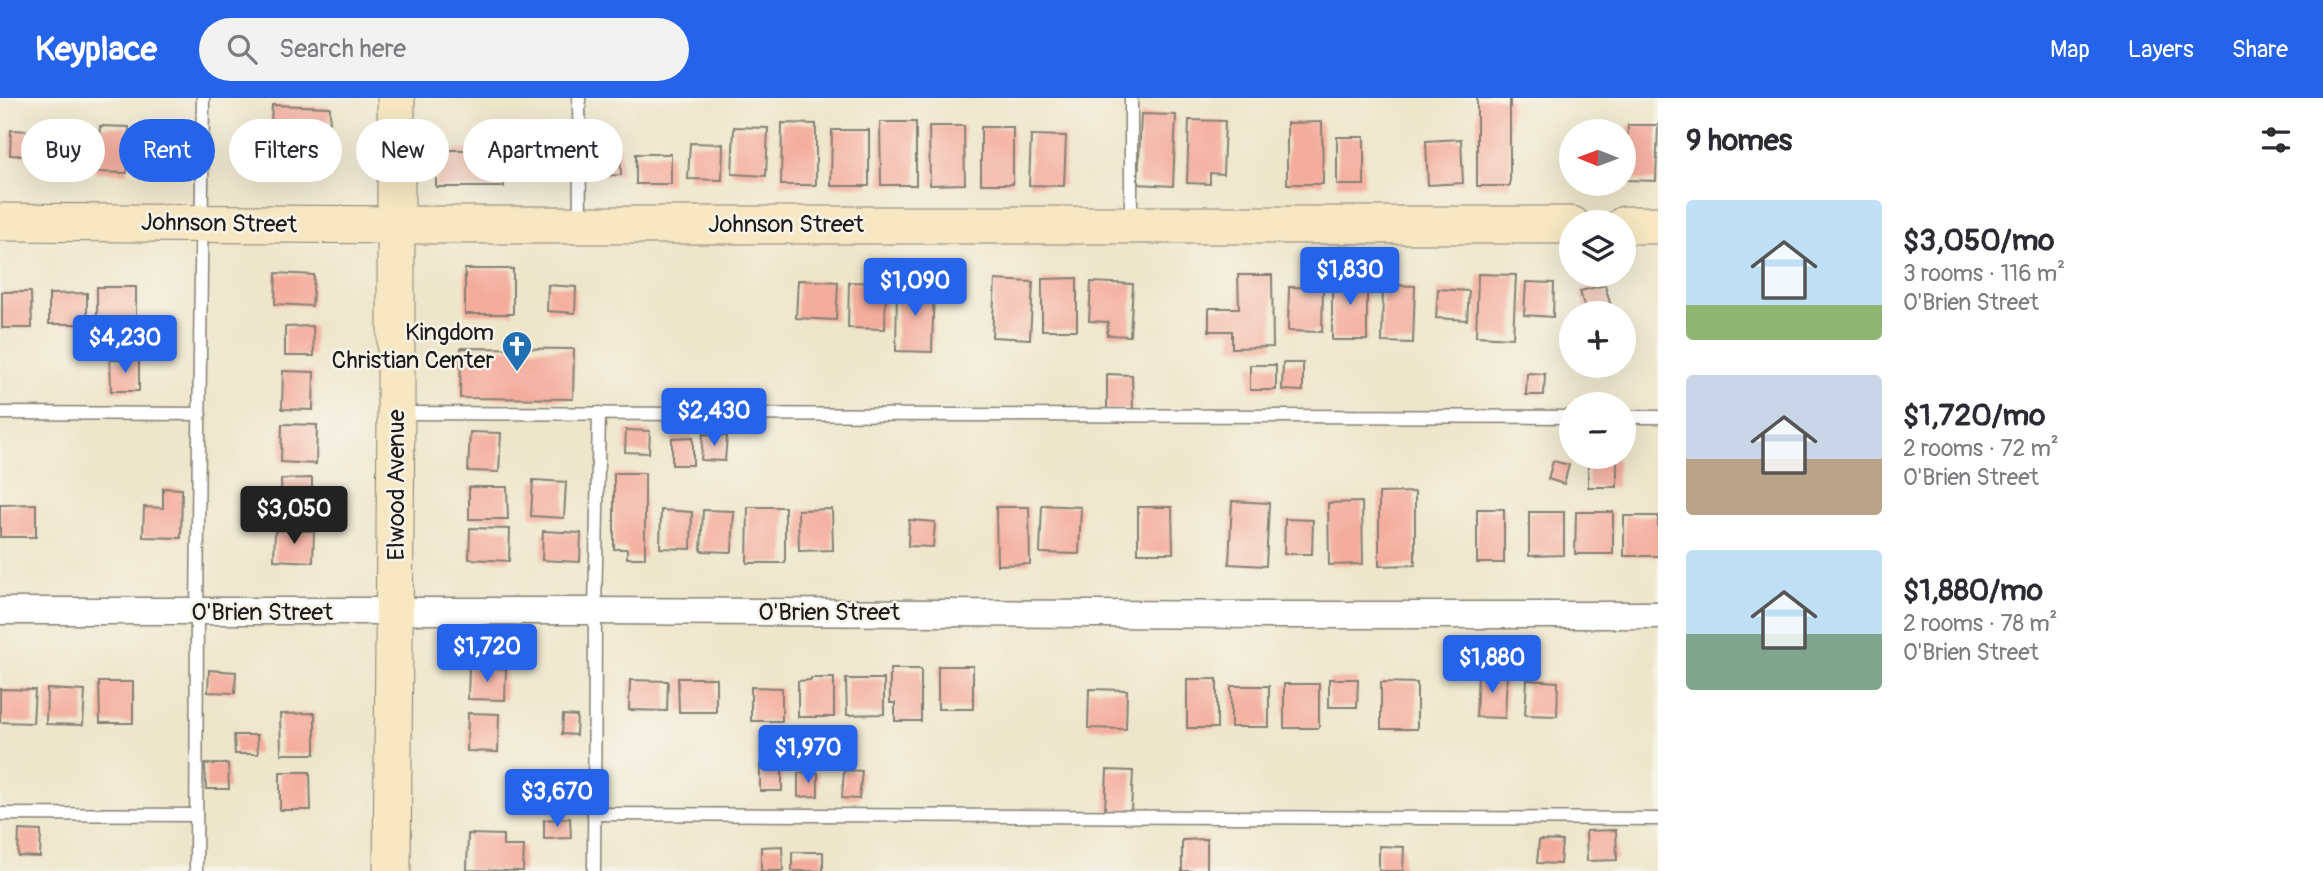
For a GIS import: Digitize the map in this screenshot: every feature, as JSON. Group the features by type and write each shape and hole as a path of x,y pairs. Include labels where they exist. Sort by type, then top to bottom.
{"street":[{"name":"Elwood Avenue","path":"392,871 396,98"},
{"name":"Johnson Street","path":"0,222 396,225 1559,225"},
{"path":"1636,225 1658,225"},
{"name":"O'Brien Street","path":"0,611 1658,615"}],"lane":[{"path":"196,871 203,98"},
{"path":"579,98 580,224"},
{"path":"1131,98 1131,224"},
{"path":"396,413 1559,417"},
{"path":"594,871 594,611 599,413"},
{"path":"0,414 200,414"},
{"path":"1636,417 1658,417"},
{"path":"0,814 196,815"},
{"path":"594,814 1658,819"}],"building":[{"path":"1477,98 1510,98 1510,186 1477,186"},
{"path":"272,105 330,107 330,119 271,119"},
{"path":"1141,114 1176,115 1173,186 1138,184"},
{"path":"1189,120 1225,121 1223,174 1210,173 1210,184 1187,183"},
{"path":"880,122 916,122 916,185 881,185"},
{"path":"1322,122 1323,184 1287,184 1287,123"},
{"path":"782,123 816,124 816,185 781,185"},
{"path":"1636,125 1658,125 1656,181 1636,180"},
{"path":"105,126 119,127 119,173 105,172"},
{"path":"929,126 964,126 965,184 930,185"},
{"path":"734,127 768,128 766,176 732,174"},
{"path":"981,127 1013,127 1013,184 981,184"},
{"path":"11,130 21,130 21,156 10,155"},
{"path":"832,130 869,130 869,186 831,186"},
{"path":"1031,135 1066,136 1064,186 1029,185"},
{"path":"1337,137 1364,137 1364,185 1337,185"},
{"path":"1461,139 1463,183 1428,185 1426,141"},
{"path":"690,143 723,144 722,180 688,179"},
{"path":"449,150 463,150 463,182 504,182 504,187 436,187 436,182 449,182"},
{"path":"636,154 671,154 671,184 636,184"},
{"path":"465,269 513,269 513,314 465,314"},
{"path":"276,273 314,275 312,306 275,304"},
{"path":"1332,274 1367,274 1367,340 1332,340"},
{"path":"1478,274 1516,275 1513,338 1476,336"},
{"path":"1238,275 1272,275 1273,347 1232,348 1232,331 1209,331 1209,308 1239,308"},
{"path":"1077,278 1077,330 1042,330 1042,279"},
{"path":"798,280 838,282 836,320 796,318"},
{"path":"995,280 1033,282 1030,339 992,337"},
{"path":"849,282 886,283 885,329 848,328"},
{"path":"1091,282 1133,284 1130,336 1107,335 1108,322 1089,321"},
{"path":"1526,282 1554,283 1553,317 1524,315"},
{"path":"897,284 934,284 932,352 896,351"},
{"path":"548,285 576,287 575,313 547,311"},
{"path":"1383,285 1415,286 1413,343 1382,342"},
{"path":"97,287 136,287 136,321 97,321"},
{"path":"1289,287 1323,288 1322,332 1288,331"},
{"path":"1606,287 1609,301 1583,301 1580,291"},
{"path":"1438,289 1469,291 1467,320 1436,318"},
{"path":"2,292 31,292 32,328 2,328"},
{"path":"87,293 87,324 49,324 49,294"},
{"path":"313,326 314,356 285,356 285,327"},
{"name":"Kingdom Christian Center","path":"461,348 574,349 573,399 460,398"},
{"path":"110,360 139,360 139,391 111,391"},
{"path":"1283,363 1303,363 1303,391 1282,390"},
{"path":"1250,365 1276,365 1276,390 1250,390"},
{"path":"283,371 314,372 313,410 282,409"},
{"path":"1527,373 1545,374 1544,395 1526,395"},
{"path":"1107,374 1132,375 1133,410 1107,410"},
{"path":"282,424 317,425 316,464 281,462"},
{"path":"626,430 650,431 649,453 625,452"},
{"path":"470,432 501,433 499,472 468,471"},
{"path":"703,434 727,436 725,461 701,460"},
{"path":"693,437 693,465 672,465 672,438"},
{"path":"1553,461 1559,462 1559,469 1568,469 1564,484 1548,479"},
{"path":"1588,469 1617,469 1617,487 1588,487"},
{"path":"614,473 645,473 645,558 627,558 627,549 614,549"},
{"path":"312,478 312,516 282,516 281,479"},
{"path":"533,480 566,482 564,518 531,516"},
{"path":"469,487 507,487 508,519 469,519"},
{"path":"163,488 182,489 181,538 143,537 144,507 163,508"},
{"path":"1415,492 1415,565 1379,566 1379,493"},
{"path":"1232,501 1269,503 1266,566 1229,564"},
{"path":"1362,502 1363,564 1329,565 1328,503"},
{"path":"36,504 36,537 0,537 0,505"},
{"path":"1042,505 1081,507 1079,554 1040,553"},
{"path":"748,507 785,507 785,563 747,563"},
{"path":"996,507 1029,507 1030,564 997,565"},
{"path":"1138,507 1172,507 1173,553 1138,553"},
{"path":"832,509 833,550 799,551 798,510"},
{"path":"1477,509 1504,509 1504,563 1477,563"},
{"path":"661,510 692,512 691,549 660,548"},
{"path":"703,510 734,511 732,552 701,551"},
{"path":"1529,512 1564,512 1564,555 1529,556"},
{"path":"1576,512 1613,512 1613,554 1575,554"},
{"path":"1624,516 1658,516 1658,556 1624,556"},
{"path":"1285,519 1313,520 1312,554 1284,554"},
{"path":"909,520 935,522 933,547 908,546"},
{"path":"470,528 510,529 509,561 469,559"},
{"path":"275,530 314,531 313,562 274,560"},
{"path":"543,531 581,533 580,562 542,560"},
{"path":"938,666 973,666 973,709 938,709"},
{"path":"469,667 506,669 505,700 468,699"},
{"path":"890,669 921,669 921,721 895,721 895,703 890,703"},
{"path":"209,670 236,672 235,693 208,692"},
{"path":"1478,672 1507,673 1505,718 1476,717"},
{"path":"678,678 716,678 716,712 679,712"},
{"path":"834,678 834,717 798,717 798,681"},
{"path":"846,679 884,679 884,714 847,715"},
{"path":"1187,679 1217,679 1217,728 1187,728"},
{"path":"1329,679 1358,679 1357,707 1329,707"},
{"path":"630,680 668,681 667,711 629,710"},
{"path":"1527,680 1558,682 1557,716 1525,715"},
{"path":"99,682 133,682 133,723 100,723"},
{"path":"1381,682 1417,683 1417,729 1381,729"},
{"path":"1284,684 1319,684 1319,728 1284,728"},
{"path":"1231,686 1269,686 1269,727 1231,727"},
{"path":"751,687 782,688 782,721 751,721"},
{"path":"0,689 35,690 33,723 0,722"},
{"path":"47,689 85,691 83,725 46,724"},
{"path":"1089,689 1127,690 1126,729 1088,728"},
{"path":"315,713 315,754 281,754 280,714"},
{"path":"468,713 499,714 498,752 467,751"},
{"path":"563,715 577,716 576,735 562,734"},
{"path":"234,735 257,735 258,754 235,754"},
{"path":"205,764 228,764 229,789 206,789"},
{"path":"760,765 782,765 782,791 760,791"},
{"path":"844,770 862,771 859,799 842,798"},
{"path":"1107,770 1133,771 1131,812 1105,811"},
{"path":"280,772 310,772 311,810 280,810"},
{"path":"798,773 818,773 818,796 798,797"},
{"path":"570,818 571,838 544,839 544,820"},
{"path":"19,830 41,831 40,857 18,856"},
{"path":"1616,830 1617,860 1587,861 1586,831"},
{"path":"468,834 503,835 503,846 524,846 523,871 467,870"},
{"path":"1207,839 1207,871 1182,871 1182,840"},
{"path":"1539,840 1562,841 1560,864 1537,863"},
{"path":"782,846 783,871 761,871 761,847"},
{"path":"1379,846 1404,847 1403,871 1379,871"},
{"path":"792,852 823,852 823,871 792,871"}],"place":[{"name":"Kingdom Christian Center","path":"517,373"}]}
